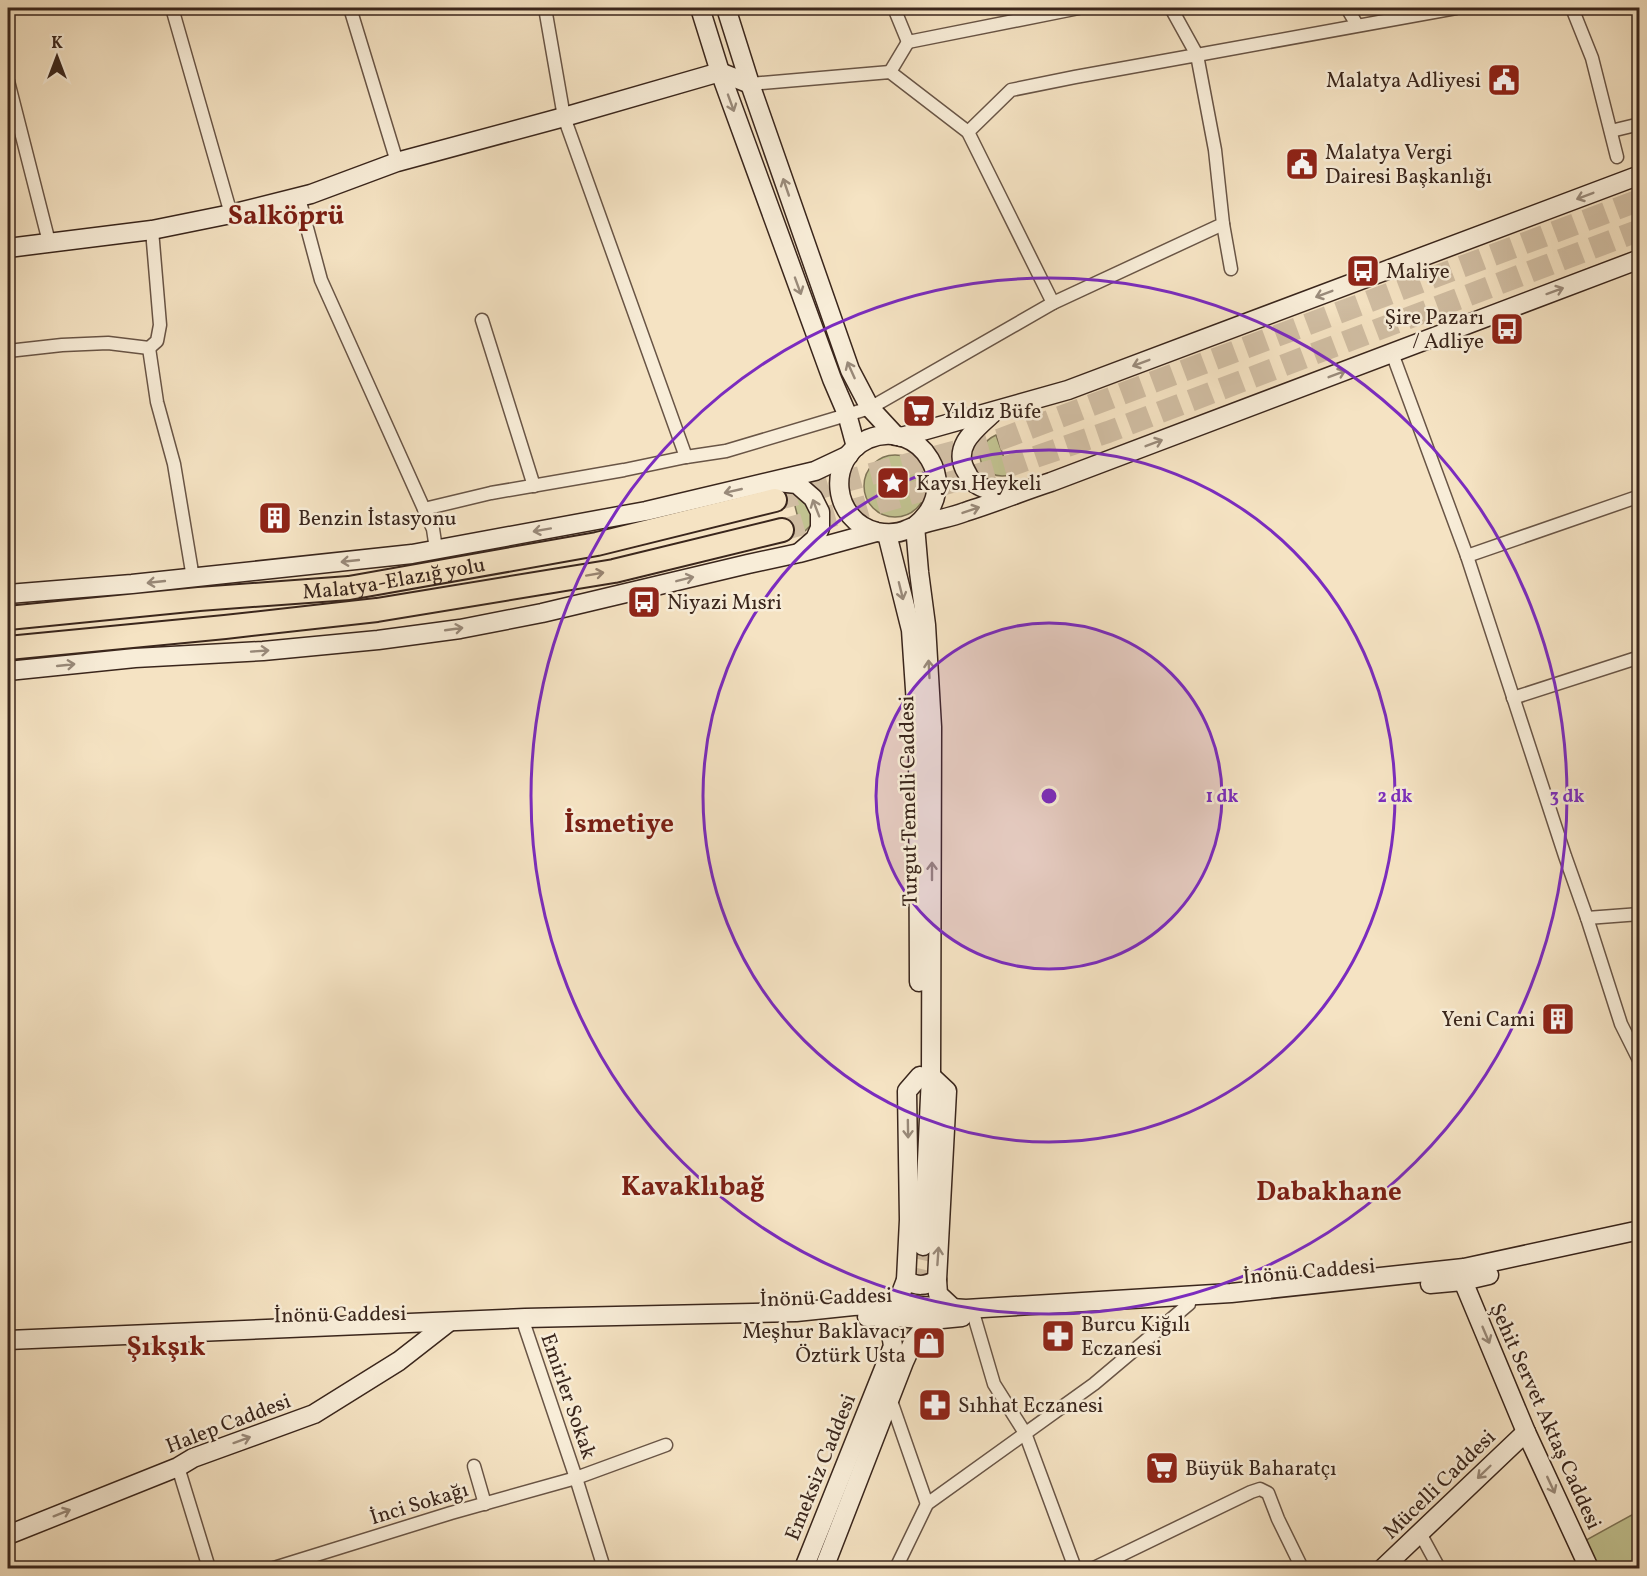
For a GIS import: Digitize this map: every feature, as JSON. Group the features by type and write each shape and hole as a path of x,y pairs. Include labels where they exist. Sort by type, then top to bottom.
{"highway":[{"name":"Malatya-Elazığ yolu","path":"8,618 199,599 349,588 448,572 597,544 775,491"},
{"path":"8,648 237,626 389,608 614,571 782,530"}],"main road":[{"path":"700,8 720,72 832,379 847,414 852,451 839,475 840,495 847,512 857,523 868,530 882,533"},
{"path":"726,8 750,84 850,370 870,408 898,437"},
{"path":"8,248 152,230 299,198 397,162 720,72 750,84"},
{"path":"898,437 1068,390 1640,175"},
{"path":"8,671 135,658 263,651 378,640 460,629 542,613 882,533 902,532 915,526 965,513 1052,482 1640,260"},
{"path":"996,411 965,441 961,458 963,467 973,483 1013,495"},
{"path":"775,491 852,451 868,440 881,436 898,437 909,440 925,451 933,464 938,481 933,505 923,520 915,526"},
{"path":"8,594 193,578 412,554 646,511 775,491 797,484 813,498 820,512 820,528 815,539 799,553"},
{"name":"Turgut Temelli Caddesi","path":"882,533 911,630 918,734 918,845 926,1076 923,1246 926,1076 932,727 926,625 915,526"},
{"path":"926,1076 947,1091 937,1280 938,1294 953,1308"},
{"name":"Turgut Temelli Caddesi","path":"886,1310 901,1293 906,1280 909,1220 907,1091 926,1076"},
{"path":"886,1310 966,1309 1231,1293 1464,1275 1640,1230"},
{"name":"İnönü Caddesi","path":"8,1340 525,1318 796,1312 853,1306 886,1310 931,1320 1189,1304 1464,1275 1640,1241"},
{"name":"Şehit Servet Aktaş Caddesi","path":"1464,1275 1526,1432 1589,1569"},
{"path":"906,1280 918,1286 937,1280"},
{"name":"İnönü Caddesi","path":"8,1349 434,1334 525,1327 797,1321 886,1310"},
{"name":"Emeksiz Caddesi","path":"824,1569 890,1398 894,1364 886,1310"},
{"name":"Emeksiz Caddesi","path":"804,1569 894,1364 931,1320"},
{"name":"Halep Caddesi","path":"8,1535 178,1467 193,1458 314,1414 399,1361 449,1322"},
{"name":"Emeksiz Caddesi","path":"817,1569 894,1364"},
{"name":"Mücelli Caddesi","path":"1383,1569 1526,1432"}],"street":[{"path":"172,8 231,214"},
{"path":"350,8 397,162"},
{"path":"545,8 564,117 686,457"},
{"path":"894,8 908,42"},
{"path":"890,72 908,42 1079,8"},
{"path":"1171,8 1197,55 1215,150 1223,224 1231,269"},
{"path":"1347,8 1357,25"},
{"path":"968,132 1011,90 1456,8"},
{"path":"1572,8 1592,58 1617,158"},
{"path":"750,84 890,72 968,132 1053,303"},
{"path":"8,81 49,242"},
{"path":"1611,131 1640,124"},
{"path":"299,198 321,280 433,530 436,549"},
{"path":"424,509 491,493 726,451 870,408 1053,303 1223,224"},
{"path":"8,351 108,343 148,348 157,341 160,325 152,230"},
{"path":"482,320 534,486"},
{"path":"148,348 157,402 174,464 193,578"},
{"path":"1392,353 1467,556 1621,1024 1640,1062"},
{"path":"1467,556 1639,497"},
{"path":"1513,698 1640,657"},
{"path":"1587,918 1640,914"},
{"path":"896,1569 927,1504 1094,1384 1189,1304"},
{"path":"974,1316 994,1384 1025,1434 1075,1569"},
{"name":"Emirler Sokak","path":"525,1327 604,1569"},
{"path":"890,1398 927,1504"},
{"name":"İnci Sokağı","path":"274,1569 576,1478 666,1445"},
{"path":"474,1466 484,1504"},
{"path":"178,1467 209,1569"},
{"path":"1094,1569 1260,1489 1268,1493 1302,1569"},
{"path":"1420,1533 1439,1569"}],"green space":[{"path":"996,435 1010,475 991,474 981,463 982,448"},
{"path":"889,455 901,455 917,464 924,474 926,486 924,498 917,508 901,517 889,517 878,512 869,503 864,492 864,480 869,469 878,460"},
{"path":"791,490 804,494 814,519 802,534"},
{"path":"1639,1511 1639,1568 1591,1568 1579,1544"}],"tunnel":[{"path":"775,500 1001,439 1640,200"},
{"path":"782,530 1012,465 1108,432 1640,230"},
{"path":"894,1364 900,1351 923,1246"}],"place":[{"name":"Malatya Adliyesi","path":"1504,80"},
{"name":"Malatya Vergi Dairesi Başkanlığı","path":"1302,164"},
{"name":"Maliye","path":"1363,271"},
{"name":"Şire Pazarı / Adliye","path":"1507,329"},
{"name":"Yıldız Büfe","path":"919,411"},
{"name":"Kaysı Heykeli","path":"893,483"},
{"name":"Benzin İstasyonu","path":"275,518"},
{"name":"Niyazi Mısri","path":"644,602"},
{"name":"Yeni Cami","path":"1558,1019"},
{"name":"Burcu Kiğılı Eczanesi","path":"1058,1336"},
{"name":"Meşhur Baklavacı Öztürk Usta","path":"929,1343"},
{"name":"Sıhhat Eczanesi","path":"935,1405"},
{"name":"Büyük Baharatçı","path":"1162,1468"}],"district":[{"name":"Salköprü","path":"286,215"},
{"name":"İsmetiye","path":"619,823"},
{"name":"Kavaklıbağ","path":"693,1186"},
{"name":"Dabakhane","path":"1329,1191"},
{"name":"Şıkşık","path":"166,1346"}]}
